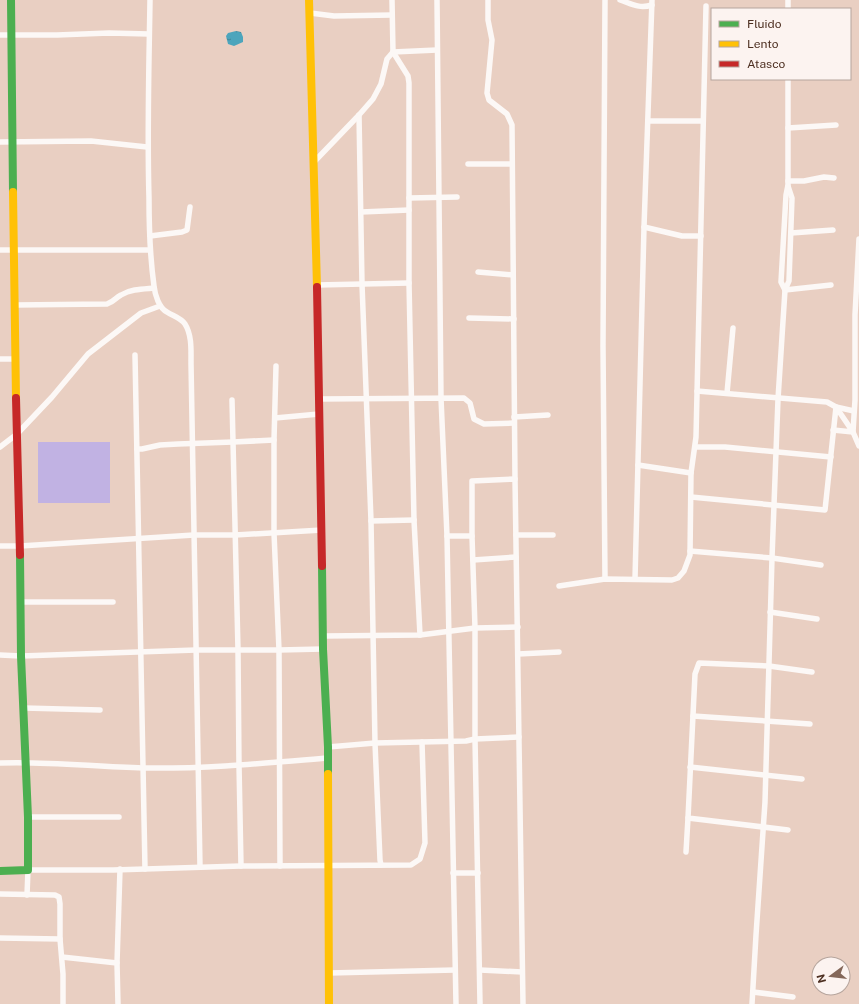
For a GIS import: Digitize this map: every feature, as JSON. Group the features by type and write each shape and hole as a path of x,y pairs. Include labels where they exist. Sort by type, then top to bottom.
{"street":[{"path":"11,0 21,656 28,817 27,895"},
{"path":"150,0 147,147 150,250 154,288 160,306 166,312 184,323 191,348 200,867"},
{"path":"310,0 322,530 323,649 328,747 329,1004"},
{"path":"392,0 393,52 408,76 409,83 409,283 414,520 420,635"},
{"path":"437,0 441,398 447,536 456,1004"},
{"path":"488,0 488,20 492,40 487,93 489,100 507,114 512,125 514,420 523,1004"},
{"path":"605,0 603,346 605,579"},
{"path":"620,0 637,6 647,7 652,3"},
{"path":"635,579 644,227 652,3"},
{"path":"559,586 605,579 672,580 678,578 684,571 690,556 691,474 696,437 706,6"},
{"path":"310,14 334,16 392,15"},
{"path":"0,35 109,33 150,34"},
{"path":"313,163 373,99 381,84 387,59 393,52 437,50"},
{"path":"785,290 781,282 788,183 788,80"},
{"path":"359,115 362,284 371,520 375,743 381,865"},
{"path":"648,121 703,121"},
{"path":"788,128 836,125"},
{"path":"0,142 91,141 147,147"},
{"path":"468,164 512,164"},
{"path":"788,183 824,177 834,178"},
{"path":"752,1004 764,827 778,399 785,290 789,281 792,198 788,183"},
{"path":"409,198 457,197"},
{"path":"150,236 187,230 190,207"},
{"path":"361,212 409,210"},
{"path":"644,227 682,236 701,236"},
{"path":"791,233 833,230"},
{"path":"853,432 855,315 859,239"},
{"path":"0,250 150,250"},
{"path":"478,272 513,275"},
{"path":"317,285 409,283"},
{"path":"785,290 831,285"},
{"path":"15,305 107,304 130,290 154,288"},
{"path":"0,447 17,434 52,397 88,354 141,313 160,306"},
{"path":"469,318 514,319"},
{"path":"728,393 733,328"},
{"path":"135,355 145,869"},
{"path":"0,359 16,359"},
{"path":"276,366 274,533 279,650 280,866"},
{"path":"697,391 828,402 836,407 854,411"},
{"path":"319,398 464,398 470,403 474,419 484,424 548,415"},
{"path":"232,400 236,535 241,866"},
{"path":"691,497 825,510 836,407"},
{"path":"836,407 853,432 859,446"},
{"path":"275,418 319,414"},
{"path":"833,430 853,432"},
{"path":"137,449 160,445 274,440"},
{"path":"695,447 725,447 831,457"},
{"path":"638,465 691,474"},
{"path":"480,1004 472,481 515,479"},
{"path":"371,520 414,520"},
{"path":"0,546 194,535 236,535 322,530"},
{"path":"516,535 554,535"},
{"path":"447,536 472,536"},
{"path":"690,551 772,558 821,565"},
{"path":"473,560 516,557"},
{"path":"20,602 113,602"},
{"path":"770,612 817,619"},
{"path":"324,636 420,635 475,628 518,628"},
{"path":"0,655 21,656 196,650 323,649"},
{"path":"518,654 559,652"},
{"path":"686,852 695,674 699,663 769,666 812,672"},
{"path":"24,708 100,710"},
{"path":"693,716 810,724"},
{"path":"328,747 375,743 466,741 476,739 519,737"},
{"path":"0,871 241,866 411,865 420,859 424,843 422,742"},
{"path":"0,763 26,762 143,768 239,765 328,758"},
{"path":"690,767 802,779"},
{"path":"28,817 119,817"},
{"path":"688,818 788,830"},
{"path":"118,1004 117,963 120,869"},
{"path":"453,873 478,873"},
{"path":"0,894 55,895 59,898 60,939 64,974 63,1004"},
{"path":"0,938 60,939"},
{"path":"62,957 117,963"},
{"path":"329,973 455,970"},
{"path":"480,970 522,972"},
{"path":"753,992 793,997"}],"shaded area":[{"path":"38,442 110,442 110,503 38,503"}],"water":[{"path":"236,31 241,32 243,42 234,46 228,44 226,36 228,33"}],"traffic: fast":[{"path":"11,0 13,192"},
{"path":"0,871 28,870 28,817 21,656 20,555"},
{"path":"322,566 323,649 328,774"}],"traffic: slow":[{"path":"309,0 317,287"},
{"path":"13,192 16,398"},
{"path":"328,774 329,1004"}],"traffic: jam":[{"path":"317,287 322,566"},
{"path":"16,398 20,555"}]}
